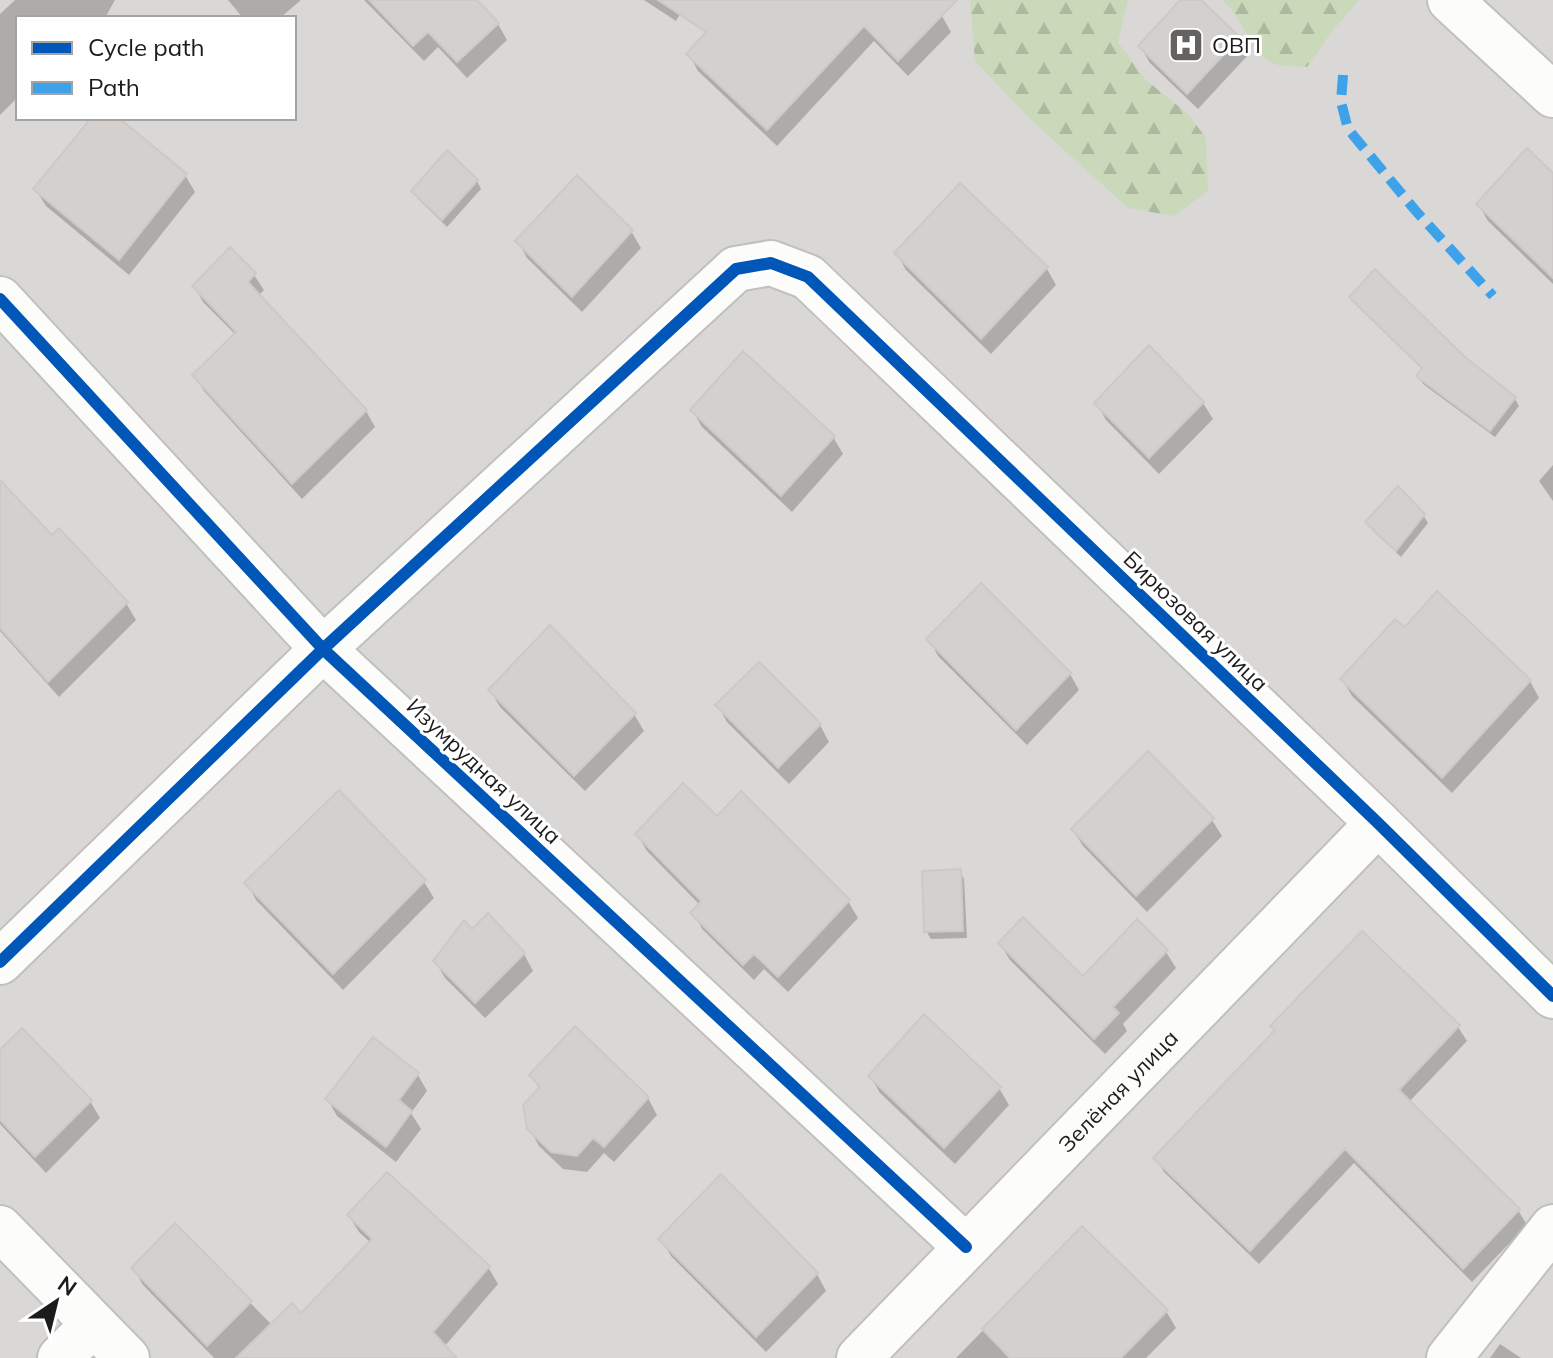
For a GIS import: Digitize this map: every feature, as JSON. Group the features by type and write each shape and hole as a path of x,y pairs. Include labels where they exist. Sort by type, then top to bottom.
{"street":[{"path":"1450,0 1553,95"},
{"name":"Бирюзовая улица","path":"323,649 736,269 771,263 808,277 1378,823 1553,996"},
{"name":"Изумрудная улица","path":"0,299 323,649 966,1247"},
{"path":"0,962 323,649"},
{"name":"Зелёная улица","path":"859,1358 1378,823"},
{"path":"1449,1358 1553,1227"},
{"path":"0,1228 127,1358"},
{"path":"60,1358 93,1324"}],"shaded area":[{"path":"0,0 1553,0 1553,1358 0,1358"}],"green space":[{"path":"970,0 1128,0 1118,42 1146,80 1188,114 1206,138 1208,191 1174,216 1128,208 1029,118 975,61"},
{"path":"1222,0 1359,0 1307,67 1279,65 1266,59"}],"building":[{"path":"369,0 477,0 499,23 457,62 428,32 413,46"},
{"path":"658,0 957,0 898,61 864,26 767,130 686,54 706,32"},
{"path":"1180,0 1201,0 1240,37 1187,94 1138,46"},
{"path":"89,120 121,120 187,174 119,260 33,189"},
{"path":"1527,148 1553,173 1553,278 1476,204"},
{"path":"447,150 478,180 442,220 411,191"},
{"path":"577,175 633,230 572,297 515,241"},
{"path":"960,183 1048,267 981,339 894,253"},
{"path":"230,247 256,273 248,282 367,410 292,484 192,375 236,332 192,286"},
{"path":"1375,269 1466,358 1516,397 1490,431 1416,376 1422,368 1349,297"},
{"path":"1149,345 1204,402 1149,458 1094,403"},
{"path":"743,351 835,436 781,496 690,410"},
{"path":"0,480 52,535 59,528 128,602 48,682 0,628"},
{"path":"1398,486 1425,514 1396,551 1365,522"},
{"path":"981,583 1071,673 1016,730 926,639"},
{"path":"1437,591 1531,680 1442,778 1340,679 1395,619 1405,627"},
{"path":"550,625 636,713 574,776 488,690"},
{"path":"759,662 821,724 778,768 715,705"},
{"path":"1148,751 1214,818 1136,896 1071,829"},
{"path":"683,783 717,816 741,791 850,900 778,977 754,954 743,965 690,913 701,901 635,834"},
{"path":"339,790 426,880 333,974 244,883"},
{"path":"961,869 963,931 924,932 922,871"},
{"path":"488,913 525,953 475,1003 433,961 464,920 472,929"},
{"path":"1023,917 1083,976 1137,919 1168,950 1113,1007 1119,1013 1094,1039 998,943"},
{"path":"1362,931 1460,1025 1399,1090 1520,1209 1463,1269 1345,1149 1250,1251 1153,1158 1275,1030 1270,1026"},
{"path":"924,1014 1001,1087 944,1148 868,1076"},
{"path":"575,1026 649,1097 604,1147 593,1138 577,1156 551,1152 527,1129 523,1105 540,1087 529,1075"},
{"path":"22,1028 92,1100 35,1157 0,1120 0,1050"},
{"path":"373,1037 419,1073 399,1100 412,1111 386,1147 325,1099"},
{"path":"387,1172 490,1266 433,1332 457,1358 236,1358 292,1303 301,1313 372,1239 347,1215"},
{"path":"721,1174 818,1273 756,1337 658,1239"},
{"path":"175,1223 252,1301 207,1346 131,1268"},
{"path":"1082,1226 1168,1310 1121,1358 1010,1358 982,1329"}],"marked path":[{"path":"1343,75 1341,102 1348,129 1415,210 1493,296"}],"cycle path":[{"path":"0,962 323,649 736,269 771,263 808,277 1378,823 1553,996"},
{"path":"0,299 323,649 966,1247"}],"place":[{"name":"ОВП","path":"1186,45"}]}
